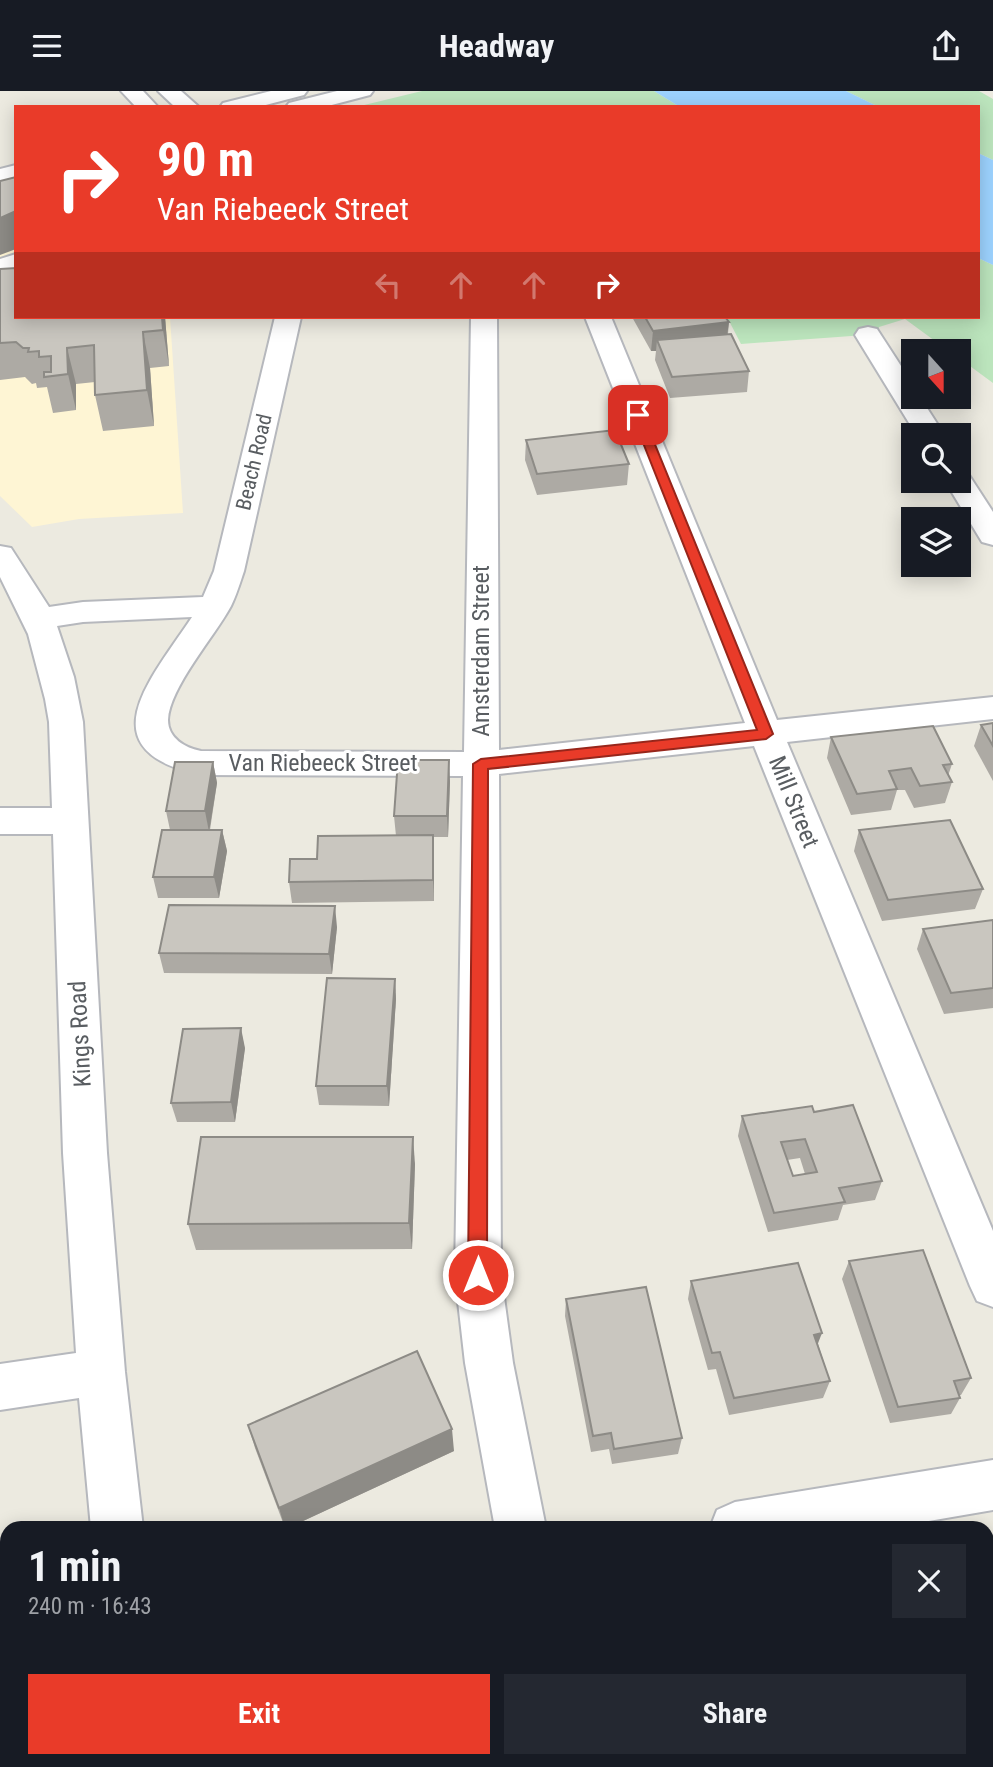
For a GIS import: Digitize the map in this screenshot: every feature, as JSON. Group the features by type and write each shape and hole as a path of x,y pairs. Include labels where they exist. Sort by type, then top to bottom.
{"street":[{"path":"131,91 146,105"},
{"path":"168,91 186,105"},
{"path":"238,105 298,91"},
{"path":"304,105 363,91"},
{"name":"Beach Road","path":"159,743 151,723 152,712 215,606 229,571 288,319"},
{"name":"Amsterdam Street","path":"484,319 478,1275 489,1363 519,1521"},
{"name":"Mill Street","path":"599,319 993,1286"},
{"path":"869,335 923,423"},
{"path":"966,493 993,536"},
{"name":"Kings Road","path":"0,555 22,582 53,655 61,684 85,1153 116,1521"},
{"path":"39,619 83,612 215,606"},
{"name":"Van Riebeeck Street","path":"159,743 176,756 201,763 481,764 993,708"},
{"path":"0,821 70,821"},
{"path":"0,1387 102,1371"},
{"path":"777,1521 993,1485"}],"shaded area":[{"path":"14,199 14,319 170,319 183,513 79,519 32,527 0,496 0,202"}],"green space":[{"path":"422,91 654,91 677,105 364,105"},
{"path":"846,91 979,91 993,99 993,160 980,154 980,105 875,105"},
{"path":"980,259 993,265 993,383 971,367 971,339 932,339 905,319 980,319"},
{"path":"728,319 905,319 879,327 879,334 741,344"}],"water":[{"path":"654,91 846,91 875,105 677,105"},
{"path":"980,154 993,160 993,265 980,259"}],"building":[{"path":"14,178 14,212 0,218 0,181"},
{"path":"14,268 14,319 162,319 163,330 143,332 147,390 95,395 94,345 67,348 68,374 44,377 44,372 51,372 51,356 39,357 39,351 28,352 29,348 23,348 16,342 0,343 0,269"},
{"path":"646,319 727,319 729,322 653,331"},
{"path":"731,334 749,371 672,377 657,340"},
{"path":"615,430 629,464 537,474 526,440"},
{"path":"993,723 993,746 981,725"},
{"path":"933,726 952,764 943,765 952,782 920,786 911,768 889,771 897,789 857,794 831,737"},
{"path":"398,760 449,760 447,816 394,816"},
{"path":"175,762 213,762 205,811 166,811"},
{"path":"950,820 983,889 888,900 859,830"},
{"path":"162,830 222,830 214,877 153,877"},
{"path":"433,835 433,880 289,882 290,859 317,859 318,836"},
{"path":"169,905 335,906 329,954 159,953"},
{"path":"993,920 993,988 951,993 923,929"},
{"path":"327,978 395,979 387,1086 316,1086"},
{"path":"241,1028 231,1102 171,1103 183,1029"},
{"path":"853,1105 882,1181 839,1188 845,1202 774,1213 742,1116 812,1106 814,1112","holes":["805,1139 817,1172 793,1176 781,1142"]},
{"path":"201,1137 413,1137 409,1223 188,1224"},
{"path":"923,1250 971,1378 954,1381 960,1398 898,1407 849,1261"},
{"path":"798,1263 822,1333 814,1335 830,1381 734,1398 720,1352 712,1353 691,1281"},
{"path":"646,1287 682,1438 614,1449 611,1433 593,1436 566,1299"},
{"path":"417,1351 452,1429 279,1508 248,1425"}],"route":[{"path":"478,1275 481,764 766,734 638,415"}]}
